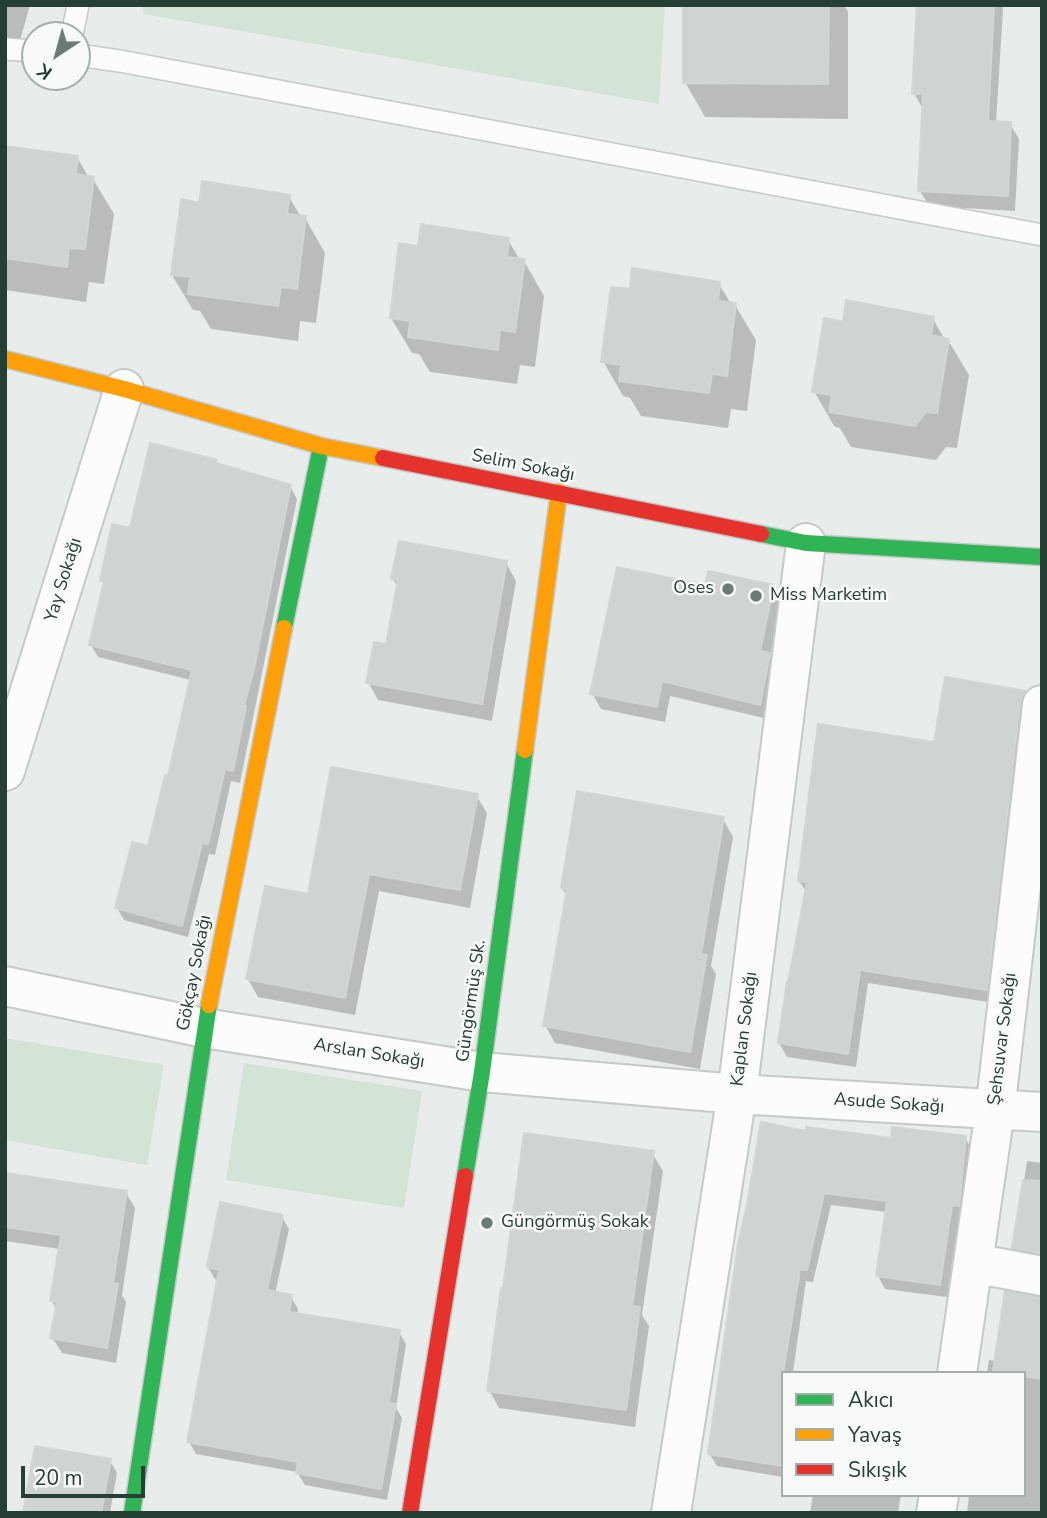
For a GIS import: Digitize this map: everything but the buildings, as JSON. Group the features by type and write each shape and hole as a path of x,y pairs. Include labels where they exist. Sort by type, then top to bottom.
{"street":[{"name":"Selim Sokağı","path":"5,359 124,389 321,446 806,543 1042,557"},
{"name":"Yay Sokağı","path":"5,771 124,389"},
{"name":"Gökçay Sokağı","path":"132,1513 204,1028 321,446"},
{"name":"Güngörmüş Sk.","path":"410,1513 482,1072 559,492"},
{"name":"Kaplan Sokağı","path":"671,1513 737,1094 806,543"},
{"name":"Şehsuvar Sokağı","path":"957,1371 995,1111 1042,705"},
{"name":"Arslan Sokağı","path":"5,986 204,1028 482,1072 737,1094"},
{"name":"Asude Sokağı","path":"737,1094 1042,1112"},
{"path":"973,1263 1042,1276"}],"lane":[{"path":"91,57 1042,235"}],"green space":[{"path":"142,5 665,5 659,104 144,14"},
{"path":"5,1038 164,1065 147,1165 5,1140"},
{"path":"244,1063 422,1091 404,1208 226,1180"}],"traffic: fast":[{"path":"284,628 321,446"},
{"path":"761,534 806,543 1042,557"},
{"path":"465,1176 482,1072 525,750"},
{"path":"132,1513 209,1005"}],"traffic: slow":[{"path":"5,359 124,389 321,446 383,458"},
{"path":"525,750 559,492"},
{"path":"209,1005 284,628"}],"traffic: jam":[{"path":"383,458 761,534"},
{"path":"410,1513 465,1176"}],"place":[{"name":"Oses","path":"728,589"},
{"name":"Miss Marketim","path":"756,596"},
{"name":"Güngörmüş Sokak","path":"487,1223"}]}
